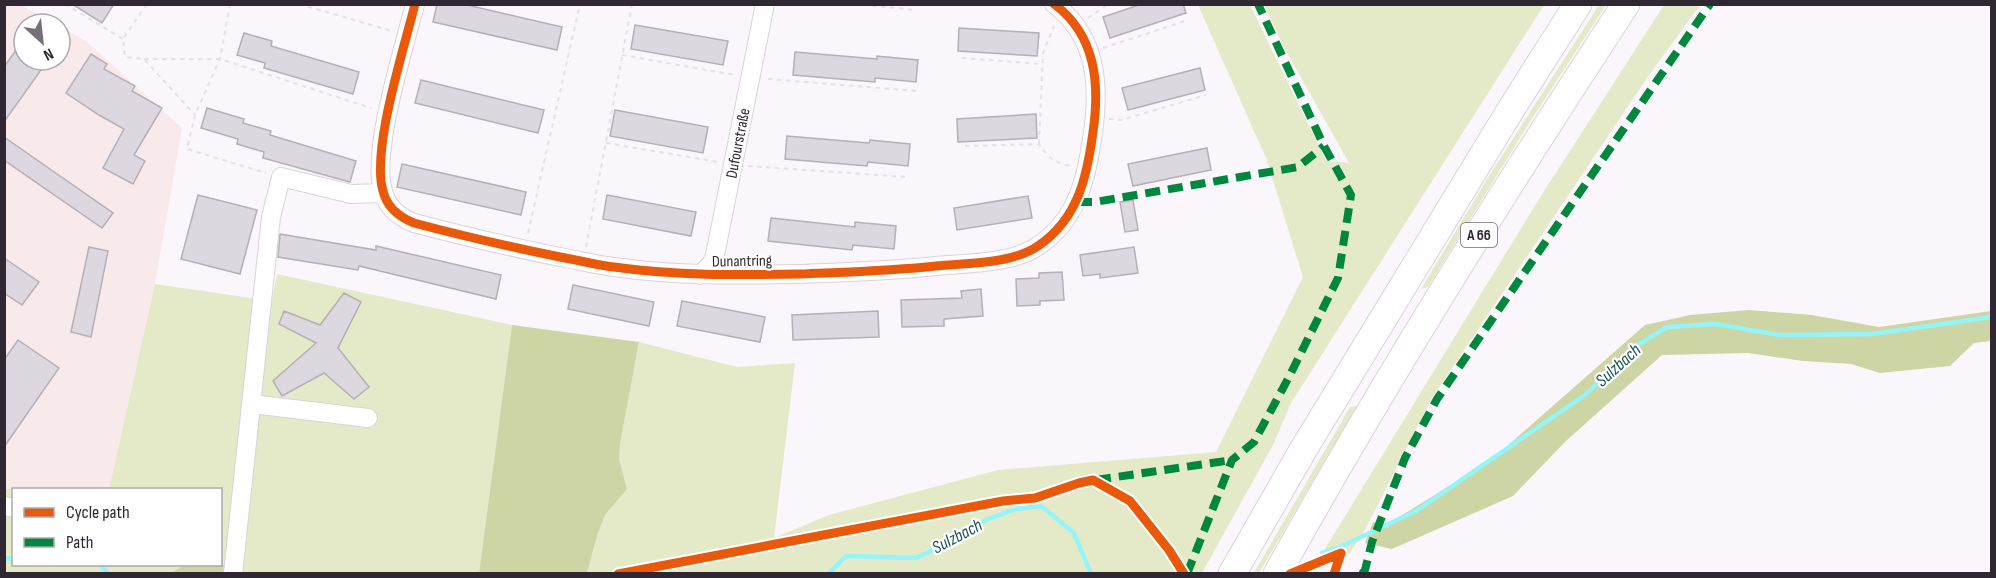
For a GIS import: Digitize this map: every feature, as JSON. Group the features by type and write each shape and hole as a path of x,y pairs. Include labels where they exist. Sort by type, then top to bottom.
{"highway":[{"name":"A 66","path":"1232,573 1340,389 1578,4"},
{"name":"A 66","path":"1277,573 1336,467 1548,124 1626,4"}],"street":[{"path":"229,563 252,404 271,217 281,177 351,194 383,193 380,166 388,114 415,4"},
{"name":"Dufourstraße","path":"700,275 712,263 715,255 765,4"},
{"name":"Dunantring","path":"383,193 393,211 414,223 614,267 700,275 892,271 1004,259 1036,248 1054,233 1077,202 1086,170 1094,118 1095,82 1090,52 1075,26 1056,6"},
{"path":"252,404 368,418"}],"path":[{"path":"65,4 123,39"},
{"path":"147,4 123,39 125,57 220,59 388,114"},
{"path":"230,4 220,59 195,115 187,148 281,177"},
{"path":"299,4 407,36"},
{"path":"524,249 580,4"},
{"path":"583,261 632,4"},
{"path":"854,4 916,10"},
{"path":"1075,26 1108,4"},
{"path":"1056,6 1054,27 1043,53 1039,144 1044,153 1057,164 1086,170"},
{"path":"1090,52 1185,21"},
{"path":"622,55 750,77 917,92"},
{"path":"962,58 1042,64"},
{"path":"144,59 195,115"},
{"path":"1094,118 1121,120 1206,95"},
{"path":"606,144 733,165 907,177"},
{"path":"965,146 1039,144"}],"shaded area":[{"path":"4,5 21,5 34,12 12,12 12,72 72,72 72,33 87,42 182,128 155,284 109,488 5,488"}],"green space":[{"path":"1198,5 1250,5 1326,161 1349,163 1285,49 1264,5 1544,5 1291,403 1273,445 1202,573 587,574 605,515 627,489 619,459 620,444 639,342 737,367 795,363 774,538 829,515 998,470 1216,452 1303,277 1266,158"},
{"path":"1599,5 1606,5 1531,120 1428,287 1421,289 1489,176"},
{"path":"1664,5 1700,5 1647,78 1432,398 1366,528 1350,553 1330,560 1323,557 1325,549 1539,199"},
{"path":"277,274 512,325 479,573 5,573 4,488 12,490 12,566 222,566 222,488 109,488 155,284 272,301"},
{"path":"1749,310 1812,315 1879,327 1991,311 1991,341 1974,343 1950,366 1880,373 1851,364 1803,361 1748,353 1662,355 1566,441 1513,496 1392,549 1365,543 1373,522 1386,525 1490,461 1645,325 1690,315"},
{"path":"512,325 639,342 620,444 619,459 627,489 605,515 587,573 479,573"},
{"path":"1357,406 1259,573 1254,573 1350,407"},
{"path":"222,564 228,567 231,574 170,574 182,566"}],"building":[{"path":"72,4 114,4 102,23"},
{"path":"437,4 463,4 562,27 557,50 433,22"},
{"path":"1142,4 1183,4 1186,13 1110,38 1103,17"},
{"path":"635,25 728,41 723,65 631,49"},
{"path":"959,28 1039,33 1037,56 958,51"},
{"path":"244,33 272,41 271,46 359,72 353,94 264,68 265,63 237,55"},
{"path":"795,52 918,60 916,82 875,78 875,82 793,75"},
{"path":"91,54 107,64 104,69 135,86 132,91 162,108 134,155 145,161 133,184 103,168 124,129 66,93"},
{"path":"12,56 12,72 39,72 4,122 4,67"},
{"path":"1200,68 1205,90 1128,110 1122,88"},
{"path":"421,80 544,110 538,133 415,103"},
{"path":"207,108 244,119 243,123 271,131 270,135 356,161 350,182 263,158 264,152 237,144 238,139 201,128"},
{"path":"615,110 708,127 703,153 610,136"},
{"path":"1036,114 1037,138 958,142 957,119"},
{"path":"787,136 910,144 908,166 868,162 867,166 785,159"},
{"path":"4,137 113,213 102,228 4,160"},
{"path":"1207,148 1211,170 1133,186 1128,164"},
{"path":"402,164 526,192 521,215 397,187"},
{"path":"198,195 257,210 240,274 181,259"},
{"path":"607,195 696,212 691,236 603,219"},
{"path":"1028,196 1032,218 957,230 954,208"},
{"path":"1133,200 1138,230 1125,232 1120,202"},
{"path":"771,218 855,227 855,222 896,226 894,249 853,245 852,250 768,241"},
{"path":"280,234 376,250 376,246 501,275 496,299 359,266 358,270 278,257"},
{"path":"89,247 108,251 91,337 71,332"},
{"path":"1134,247 1138,273 1100,278 1100,274 1083,276 1080,255"},
{"path":"4,258 39,282 22,305 4,293"},
{"path":"1062,272 1064,300 1040,301 1040,305 1017,306 1016,279 1039,278 1039,273"},
{"path":"573,285 654,302 649,326 568,309"},
{"path":"981,289 983,316 944,319 944,326 902,327 901,300 962,298 961,291"},
{"path":"344,293 361,302 338,348 369,387 354,399 324,373 282,396 273,381 316,343 279,324 284,311 320,325"},
{"path":"682,301 765,317 760,342 677,326"},
{"path":"878,311 879,337 793,340 792,315"},
{"path":"18,340 59,368 4,447 4,360"}],"waterway":[{"name":"Sulzbach","path":"1322,553 1338,548 1416,511 1585,395 1635,347 1667,327 1716,324 1780,335 1872,334 1992,317"},
{"name":"Sulzbach","path":"828,574 846,556 916,558 957,539 986,520 1016,509 1041,506 1074,533 1091,574"},
{"name":"Sulzbach","path":"4,558 12,559"},
{"name":"Sulzbach","path":"101,566 109,574"}],"marked path":[{"path":"1187,574 1232,460 1254,442 1338,278 1351,195 1324,146 1258,4"},
{"path":"1362,574 1405,458 1437,399 1710,4"},
{"path":"1077,202 1095,202 1298,167 1324,146"},
{"path":"1096,480 1232,460"}],"cycle path":[{"path":"415,4 390,99 381,151 380,173 383,191 394,211 414,223 594,264 661,272 730,275 868,271 989,262 1027,252 1052,235 1071,210 1084,181 1093,132 1096,96 1095,79 1087,45 1068,16 1054,4"},
{"path":"618,574 1003,501 1035,498 1093,480 1130,501 1169,550 1184,574"},
{"path":"1290,574 1341,553 1334,574"}]}
